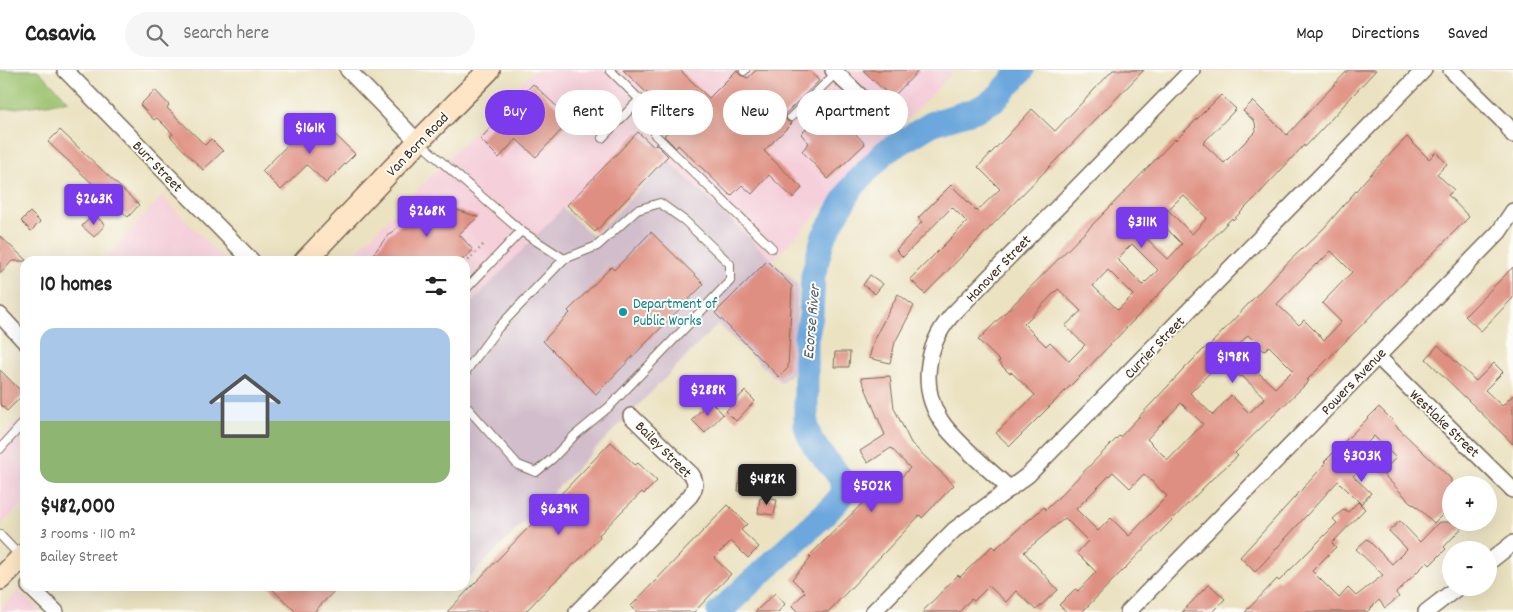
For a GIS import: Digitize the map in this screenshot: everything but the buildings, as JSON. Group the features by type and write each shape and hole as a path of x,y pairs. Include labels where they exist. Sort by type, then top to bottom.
{"main road":[{"name":"Van Born Road","path":"311,256 489,70"}],"street":[{"name":"Burr Street","path":"65,70 247,256"},
{"path":"348,70 418,142"},
{"name":"Hanover Street","path":"1010,489 951,433 936,411 929,389 928,370 931,352 938,334 951,316 1192,70"},
{"name":"Currier Street","path":"873,612 954,530 1028,475 1424,70"},
{"path":"1451,70 1506,124 1513,135"},
{"path":"834,71 854,90"},
{"name":"Powers Avenue","path":"1128,612 1499,232 1513,211"},
{"path":"0,316 20,337"},
{"name":"Westlake Street","path":"1377,356 1513,490"},
{"name":"Bailey Street","path":"577,612 690,496 696,484 692,475 631,416"},
{"path":"1497,556 1513,544"},
{"path":"35,591 56,612"},
{"path":"1426,612 1447,596"}],"lane":[{"path":"610,70 632,91"},
{"path":"791,117 834,71"},
{"path":"602,138 632,107"},
{"path":"655,135 772,248"},
{"path":"418,142 521,231 564,260"},
{"path":"470,366 498,328 564,260 597,246 637,210 660,203 685,221 730,264 730,281 609,407 574,436 552,459 536,472 518,465 470,411"},
{"path":"470,285 521,231"},
{"path":"0,449 20,427"},
{"path":"0,535 16,568"}],"path":[{"path":"470,259 485,243"}],"shaded area":[{"path":"535,70 955,70 908,119 908,90 797,90 797,135 893,135 772,261 641,135 713,135 713,90 632,90 632,135 635,135 470,304 470,256 352,256 485,121 485,135 545,135 545,90 515,90"},
{"path":"668,160 798,285 794,371 781,383 718,324 471,576 470,304 563,208 593,236"},
{"path":"162,196 220,256 108,256"},
{"path":"20,419 20,506 0,526 0,438"},
{"path":"18,591 41,612 0,612"}],"green space":[{"path":"0,70 38,70 69,101 0,110"}],"waterway":[{"name":"Ecorse River","path":"719,612 828,511 839,500 843,492 843,486 838,474 813,444 806,425 806,338 811,316 813,276 823,238 852,187 885,152 933,123 976,110 994,100 1022,70"}],"place":[{"name":"Department of Public Works","path":"623,312"}]}
